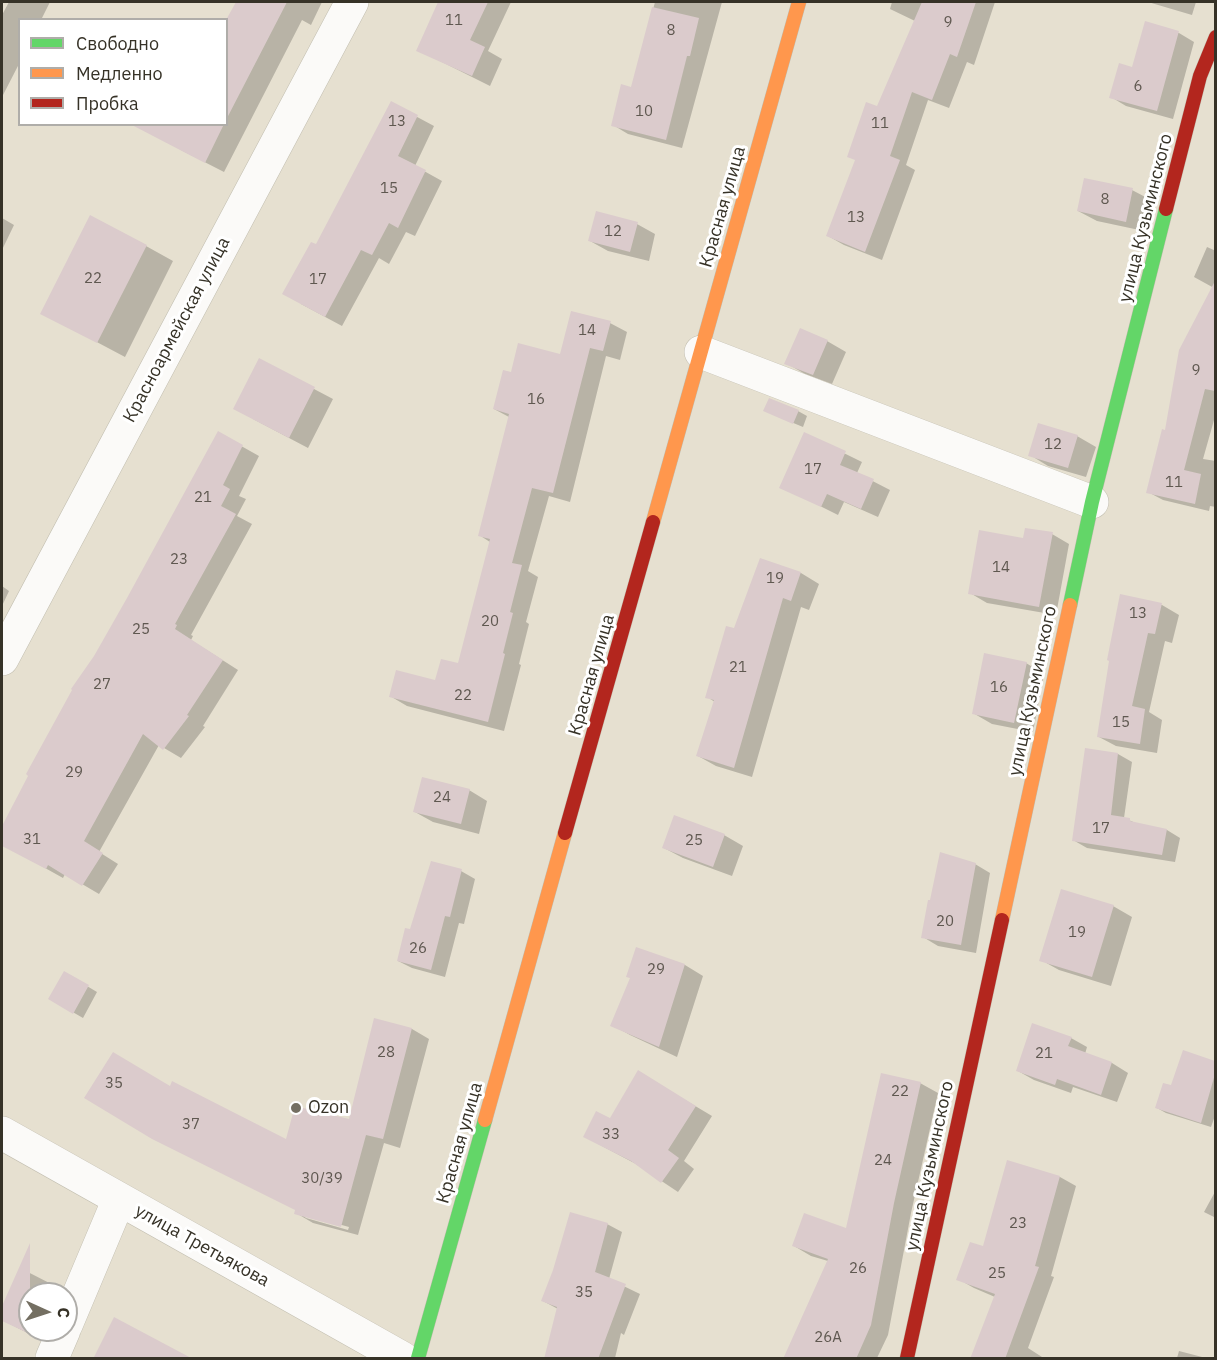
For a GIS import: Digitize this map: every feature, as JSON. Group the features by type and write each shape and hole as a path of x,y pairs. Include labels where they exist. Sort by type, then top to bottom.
{"main road":[{"name":"Красная улица","path":"418,1359 799,2"},
{"name":"улица Кузьминского","path":"908,1359 1092,502 1200,76 1215,37"}],"street":[{"name":"Красноармейская улица","path":"2,659 352,2"},
{"path":"701,352 1092,502"},
{"name":"улица Третьякова","path":"2,1133 402,1359"},
{"path":"78,1296 119,1199"},
{"path":"52,1359 59,1342"}],"building":[{"path":"236,2 287,2 228,116 228,18"},
{"path":"438,2 488,2 470,40 485,47 472,76 416,51"},
{"path":"922,2 976,2 957,57 950,54 932,100 912,92 890,156 900,160 865,252 826,236 855,160 847,157 866,102 877,106"},
{"path":"652,7 699,18 666,140 611,126 621,84 631,87"},
{"path":"1145,21 1179,31 1157,111 1109,98 1119,63 1132,67"},
{"path":"391,101 418,115 398,156 426,170 398,228 389,223 372,255 361,250 325,317 282,294 311,242 316,244"},
{"path":"134,126 223,126 205,163"},
{"path":"1084,178 1133,188 1126,222 1077,211"},
{"path":"596,211 638,222 630,252 588,241"},
{"path":"90,215 147,245 97,343 40,314"},
{"path":"1215,281 1215,391 1205,389 1184,470 1201,474 1195,504 1146,493 1162,429 1165,430 1179,350"},
{"path":"571,311 611,321 603,351 590,348 553,493 532,488 512,563 522,565 510,612 513,613 503,653 505,654 488,722 389,697 396,670 435,680 441,659 458,663 490,539 478,536 509,414 493,409 503,370 511,372 518,343 560,354"},
{"path":"800,328 828,340 813,375 784,364"},
{"path":"259,358 315,387 289,438 233,409"},
{"path":"769,398 799,410 793,424 763,411"},
{"path":"1038,423 1078,435 1068,468 1028,456"},
{"path":"218,431 243,445 223,485 230,489 221,506 236,514 175,624 177,625 175,629 223,660 187,715 189,716 163,750 143,734 84,841 103,853 82,886 48,865 46,869 2,846 2,826 28,776 26,774 71,689 94,656"},
{"path":"804,432 846,451 840,465 874,479 861,509 827,494 821,507 779,488"},
{"path":"1025,528 1053,532 1039,607 968,594 979,530 1023,538"},
{"path":"760,558 801,572 791,601 783,598 734,768 696,756 714,700 705,698 726,626 734,628"},
{"path":"1120,594 1162,603 1155,634 1148,633 1132,706 1145,709 1140,744 1097,737 1109,661 1107,660"},
{"path":"984,653 1027,662 1014,723 972,714"},
{"path":"1085,748 1118,753 1111,815 1167,829 1162,855 1072,841"},
{"path":"422,777 470,789 461,824 413,812"},
{"path":"674,815 725,834 713,867 662,848"},
{"path":"940,852 976,863 961,945 921,938"},
{"path":"431,861 462,869 450,917 445,916 431,970 397,961 405,928 410,929"},
{"path":"1061,889 1114,905 1092,977 1039,961"},
{"path":"636,947 685,964 659,1047 610,1026 630,978 626,977"},
{"path":"64,971 89,985 73,1014 48,999"},
{"path":"374,1018 412,1028 383,1139 366,1135 341,1227 294,1214 295,1210 152,1139 84,1098 113,1052 170,1086 172,1081 286,1139 295,1106 349,1119"},
{"path":"1032,1023 1072,1037 1068,1046 1112,1062 1101,1095 1057,1079 1055,1085 1016,1071"},
{"path":"1183,1050 1215,1061 1215,1074 1201,1123 1155,1108 1163,1083 1171,1085"},
{"path":"638,1070 696,1106 668,1150 679,1158 661,1183 631,1161 583,1137 596,1111 610,1118"},
{"path":"881,1073 921,1082 894,1203 871,1325 856,1359 783,1359 828,1259 792,1246 804,1213 846,1228"},
{"path":"1007,1160 1060,1176 1035,1266 1039,1267 1005,1359 970,1359 995,1294 956,1280 970,1242 983,1246"},
{"path":"570,1212 608,1223 595,1272 626,1284 598,1359 544,1359 557,1307 541,1301 553,1270"},
{"path":"30,1243 30,1282 18,1282 18,1328 2,1321 2,1306"},
{"path":"114,1317 193,1359 93,1359"}],"traffic: fast":[{"path":"1070,605 1092,502 1166,209"},
{"path":"418,1358 485,1120"}],"traffic: slow":[{"path":"653,522 799,2"},
{"path":"1002,920 1070,605"},
{"path":"485,1120 565,833"}],"traffic: jam":[{"path":"1166,209 1200,76 1216,37"},
{"path":"565,833 653,522"},
{"path":"907,1358 1002,920"}],"place":[{"name":"Ozon","path":"296,1108"}]}
